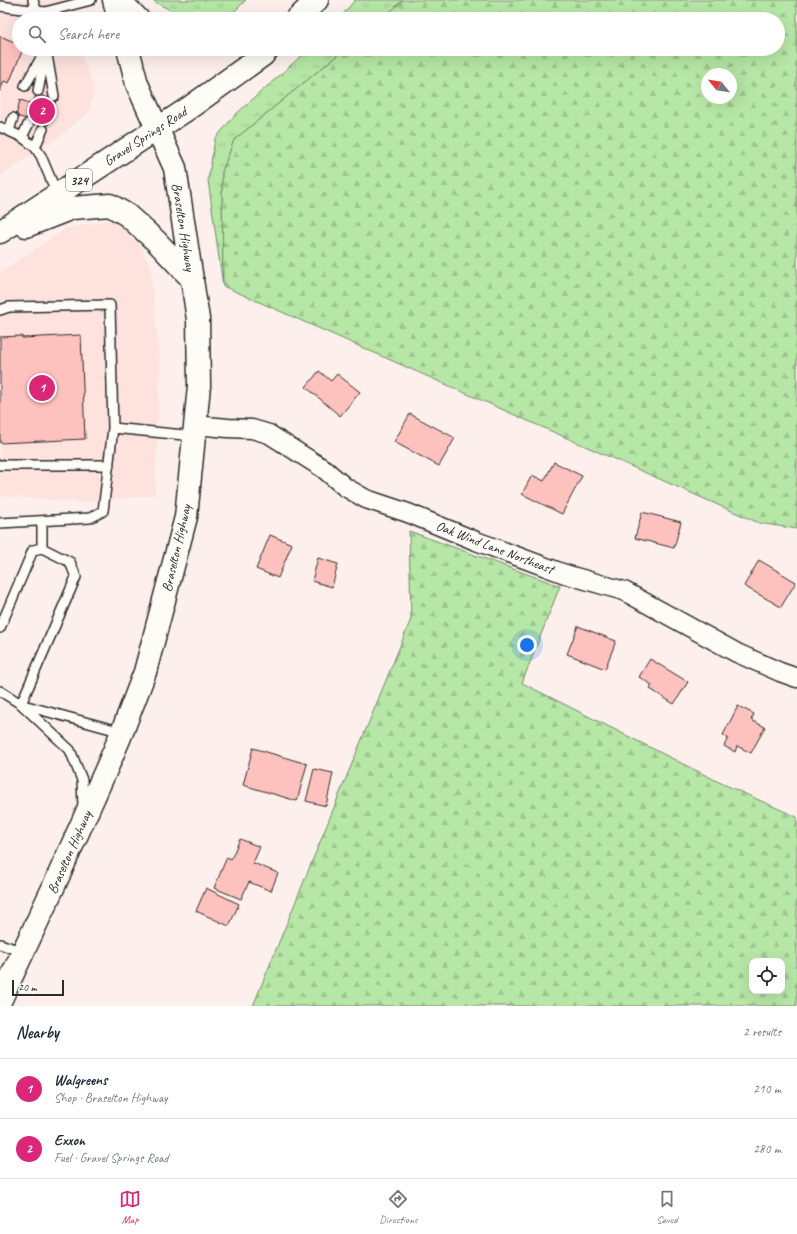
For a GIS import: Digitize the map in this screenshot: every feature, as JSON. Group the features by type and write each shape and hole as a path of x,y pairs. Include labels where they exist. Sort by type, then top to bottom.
{"main road":[{"path":"114,0 117,12"},
{"path":"118,0 131,12"},
{"path":"305,12 318,0"},
{"name":"Braselton Highway","path":"0,1001 24,953 110,763 122,732 144,672 186,516 199,386 198,319 175,168 137,84 130,56"},
{"name":"Gravel Springs Road","path":"0,232 189,108 262,56"},
{"path":"0,235 72,208 110,205 127,215 156,241 192,279"}],"street":[{"name":"Oak Wind Lane Northeast","path":"195,431 252,429 269,434 324,469 346,487 366,500 408,513 476,541 565,574 624,591 737,653 797,678"}],"lane":[{"path":"33,0 37,12"},
{"path":"45,12 91,0"},
{"path":"0,6 25,12"},
{"path":"25,86 42,56"},
{"path":"38,91 45,56"},
{"path":"47,56 54,96"},
{"path":"13,118 4,129 22,137 35,147 42,156 58,194"},
{"path":"22,137 29,123"},
{"path":"35,147 43,129"},
{"path":"0,310 9,306 110,305 113,428 103,511 90,518 0,523"},
{"path":"113,428 195,431"},
{"path":"0,465 109,465"},
{"path":"0,628 37,549 42,521"},
{"path":"21,704 76,577 70,562 37,549"},
{"path":"0,691 21,704 70,750 82,780 84,819"},
{"path":"21,704 122,732"},
{"path":"0,944 24,953"}],"shaded area":[{"path":"0,0 65,0 68,12 12,12 12,56 82,56 94,87 89,112 58,138 0,176"},
{"path":"110,220 131,229 150,265 160,363 155,495 83,502 0,496 0,272 67,228"}],"green space":[{"path":"153,0 246,0 233,12 174,12"},
{"path":"355,0 403,0 390,12 345,12"},
{"path":"403,0 797,0 797,529 759,523 223,286 222,172 234,140 336,56 785,56 785,12 390,12"},
{"path":"301,56 336,56 234,140 222,172 223,286 208,180 215,139 235,115"},
{"path":"409,531 560,586 522,683 723,784 797,817 797,1006 253,1006 411,619"}],"building":[{"path":"0,36 12,41 12,56 20,56 9,83 4,81 0,91"},
{"path":"36,94 56,100 48,125 16,116 20,100 33,104"},
{"path":"81,335 85,439 0,443 0,337 22,336 22,338"},
{"path":"319,371 331,381 337,374 360,392 340,416 306,387"},
{"path":"410,414 455,438 439,466 394,442"},
{"path":"554,462 582,476 562,514 522,494 532,475 544,481"},
{"path":"642,512 681,522 674,548 635,538"},
{"path":"270,535 292,544 278,578 256,569"},
{"path":"318,558 338,564 332,587 312,581"},
{"path":"759,560 796,582 781,607 744,586"},
{"path":"578,626 616,641 605,669 567,654"},
{"path":"650,659 688,682 674,704 650,689 652,685 639,677"},
{"path":"738,706 754,714 751,720 765,727 751,753 737,746 735,752 724,746 728,738 723,735"},
{"path":"253,748 307,764 297,801 243,785"},
{"path":"314,769 333,773 326,806 306,801"},
{"path":"240,839 260,847 253,863 278,873 271,891 249,882 241,899 214,888 227,857 231,859"},
{"path":"206,888 239,904 229,926 196,911"}],"place":[{"name":"Exxon","path":"42,111"},
{"name":"Walgreens","path":"42,388"}]}
